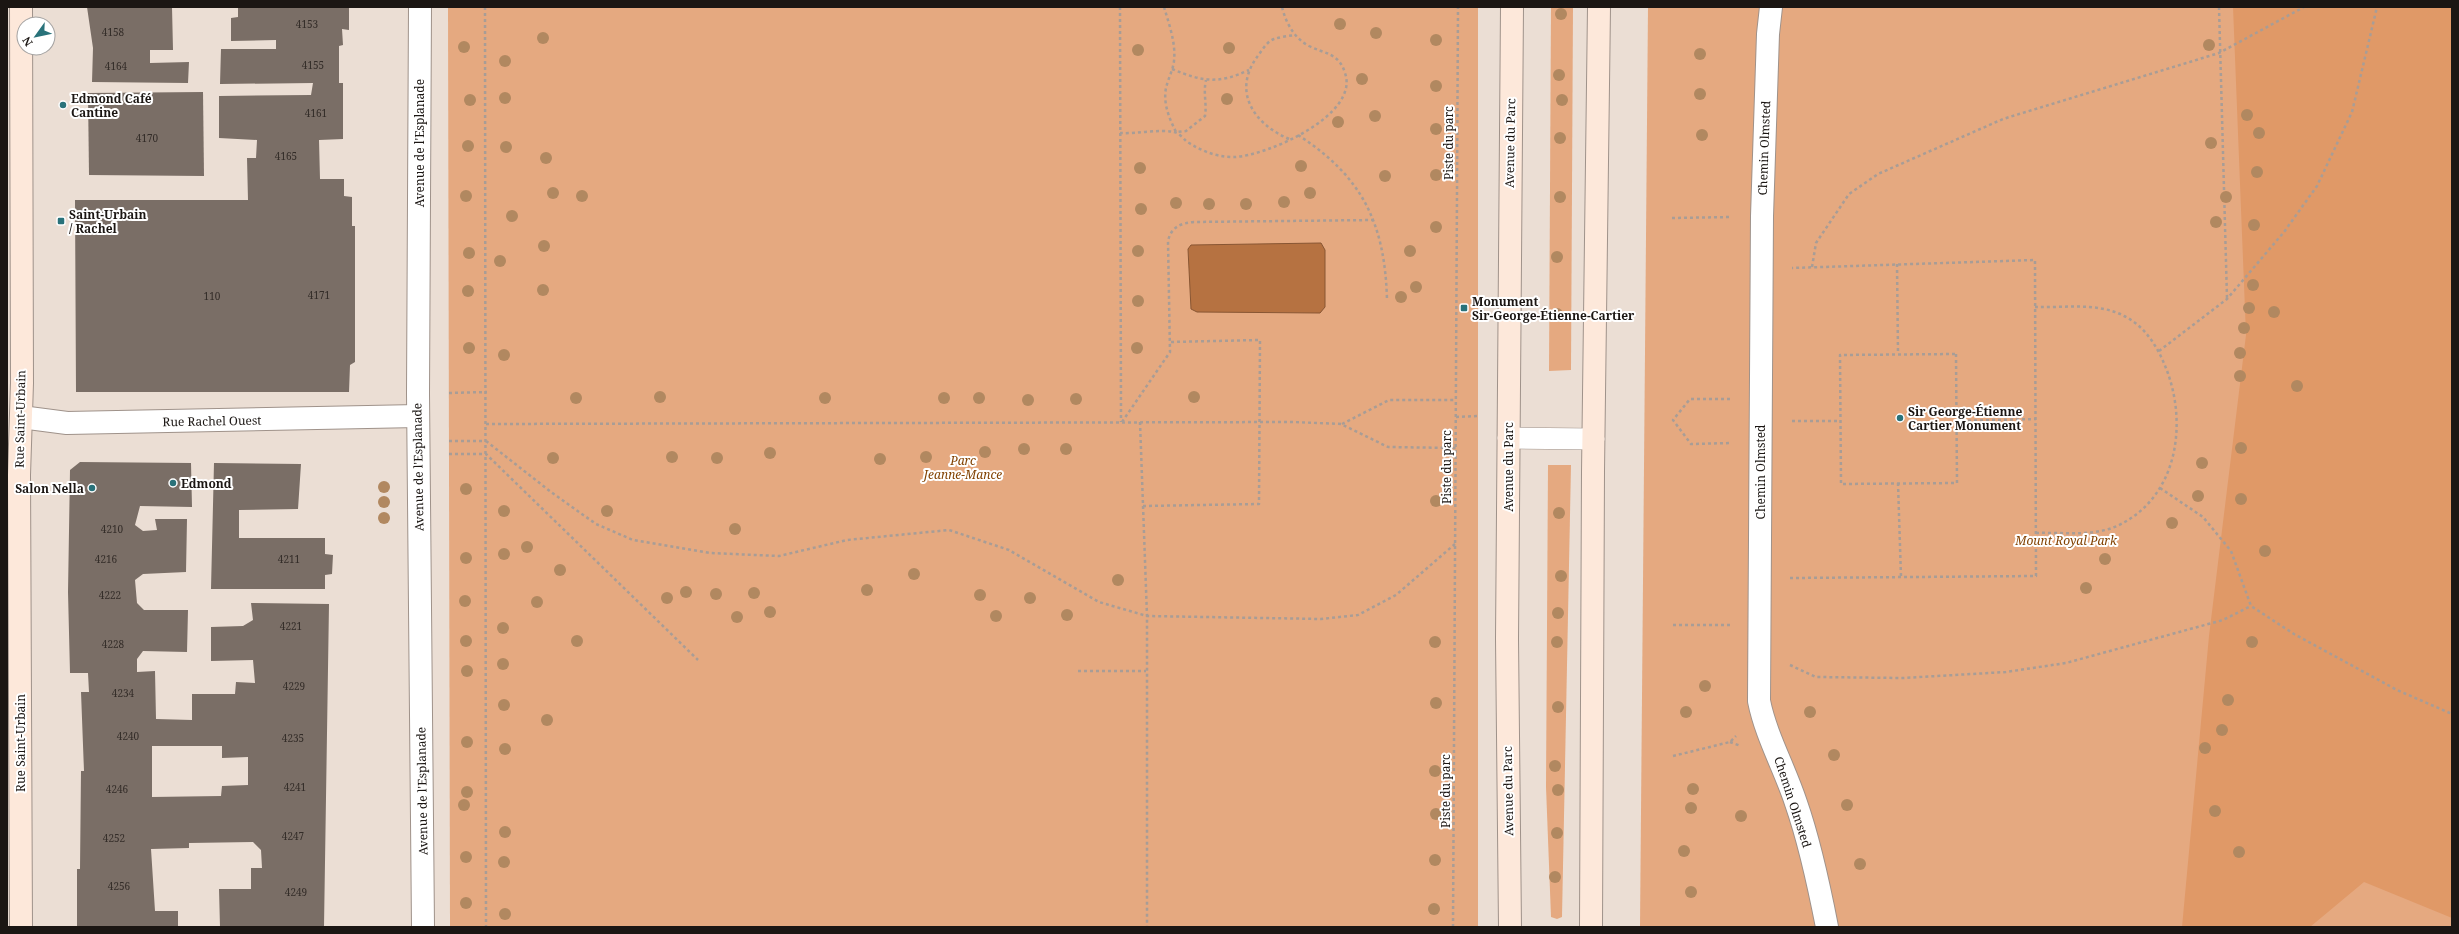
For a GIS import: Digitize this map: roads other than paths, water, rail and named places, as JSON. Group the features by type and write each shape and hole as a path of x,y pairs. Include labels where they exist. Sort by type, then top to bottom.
{"main road":[{"name":"Rue Saint-Urbain","path":"21,7 14,415 19,475 13,678 21,927"},
{"name":"Avenue du Parc","path":"1510,927 1507,655 1512,7"},
{"path":"1591,927 1594,439 1599,7"}],"street":[{"name":"Avenue de l'Esplanade","path":"420,7 418,416 423,927"},
{"name":"Chemin Olmsted","path":"1771,7 1768,34 1761,269 1759,700 1762,716 1797,804 1827,927"},
{"name":"Rue Rachel Ouest","path":"14,415 67,423 418,416"}],"lane":[{"path":"1508,438 1594,439"}],"place":[{"name":"Edmond Café Cantine","path":"63,105"},
{"name":"Saint-Urbain / Rachel","path":"61,221"},
{"name":"Monument Sir-George-Étienne-Cartier","path":"1464,308"},
{"name":"Sir George-Étienne Cartier Monument","path":"1900,418"},
{"name":"Edmond","path":"173,483"},
{"name":"Salon Nella","path":"92,488"}],"park label":[{"name":"Parc Jeanne-Mance","path":"963,467"},
{"name":"Mount Royal Park","path":"2066,540"}]}
